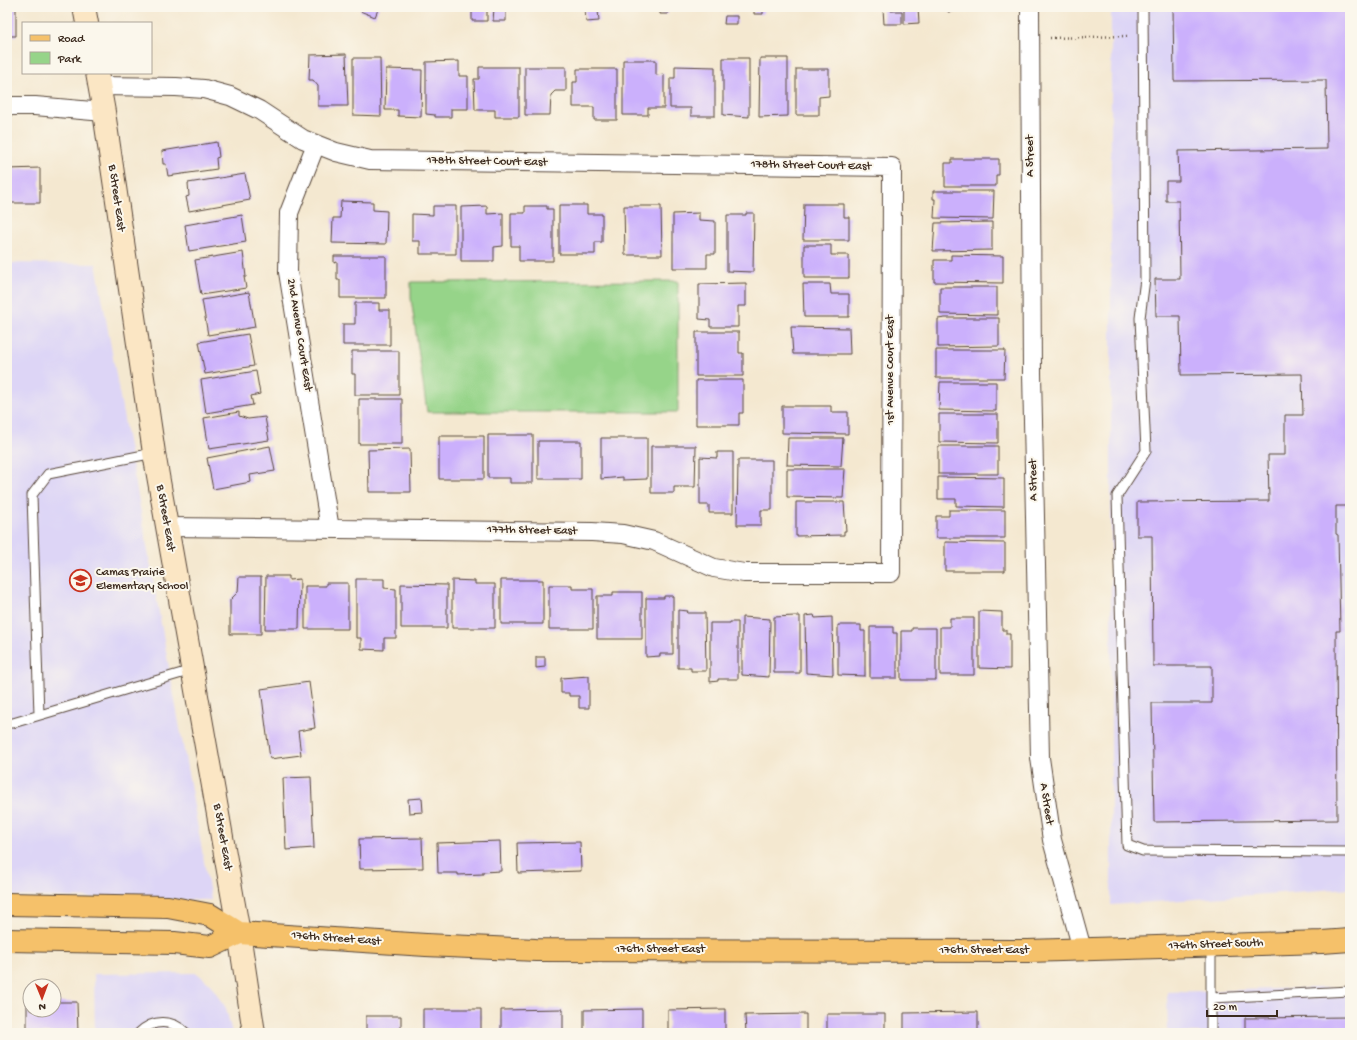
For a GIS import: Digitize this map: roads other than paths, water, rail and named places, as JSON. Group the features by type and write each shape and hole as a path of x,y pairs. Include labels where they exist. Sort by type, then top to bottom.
{"main road":[{"name":"176th Street East","path":"7,904 168,907 210,915 239,933 426,945 536,950 1028,951 1082,949"},
{"name":"176th Street East","path":"7,940 174,943 210,947 239,933"},
{"name":"176th Street South","path":"1082,949 1211,946 1350,940"}],"street":[{"path":"84,7 87,22"},
{"name":"A Street","path":"1030,7 1032,373 1040,758 1052,840 1082,949"},
{"name":"B Street East","path":"98,79 154,454 239,933 254,1033"},
{"name":"178th Street Court East","path":"98,79 204,89 230,96 259,110 303,139 336,152 370,160 892,167"},
{"path":"7,106 35,106 104,112"},
{"name":"2nd Avenue Court East","path":"316,144 289,213 288,272 330,529"},
{"name":"1st Avenue Court East","path":"891,573 892,167"},
{"name":"177th Street East","path":"167,527 592,532 623,534 654,540 714,568 744,573 891,573"}],"lane":[{"path":"1143,7 1145,279 1140,318 1146,451 1117,496 1127,845 1143,850 1350,852"},
{"path":"39,715 32,495 48,474 154,454"},
{"path":"7,723 192,670"},
{"path":"1211,946 1211,1033"},
{"path":"1211,998 1350,991"},
{"path":"138,1033 147,1026 156,1022 167,1022 176,1024 186,1033"}],"place":[{"name":"Camas Prairie Elementary School","path":"80,580"}]}
